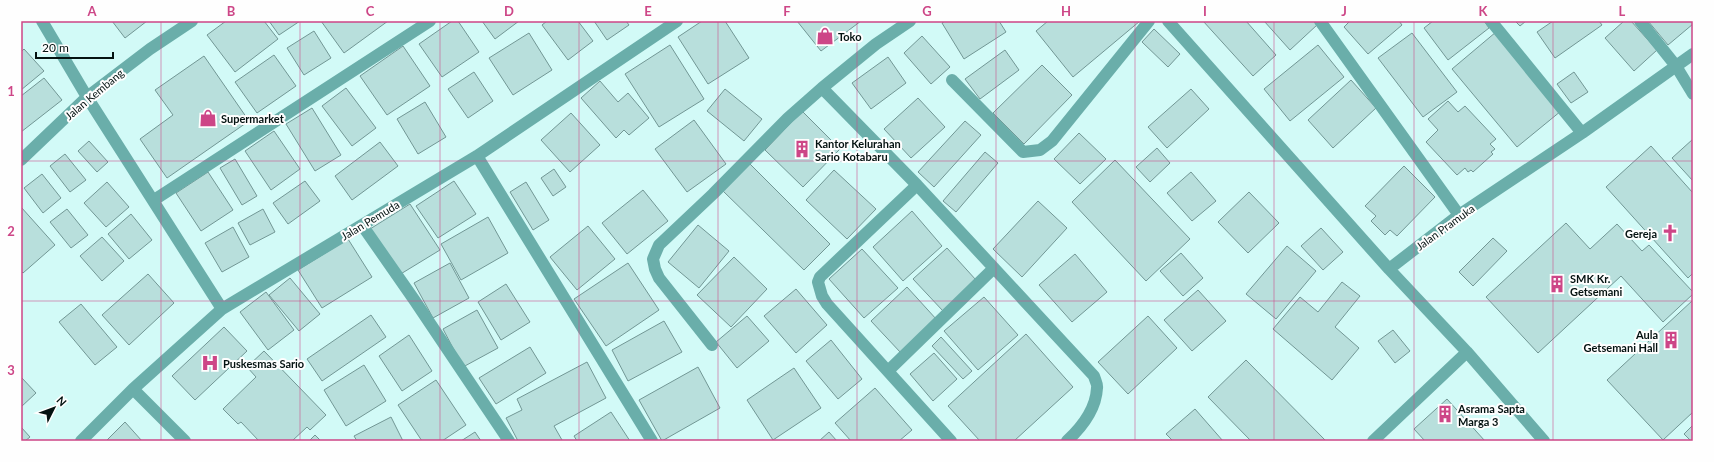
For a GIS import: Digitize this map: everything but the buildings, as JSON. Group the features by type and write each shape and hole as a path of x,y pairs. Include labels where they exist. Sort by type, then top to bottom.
{"street":[{"path":"42,21 87,97 222,309"},
{"name":"Jalan Kembang","path":"21,160 87,97 150,49 192,21"},
{"path":"154,200 430,21"},
{"name":"Jalan Pemuda","path":"81,441 132,389 222,309 477,156 677,21"},
{"path":"712,345 659,278 653,259 659,245 713,194 788,118 876,44 910,21"},
{"path":"952,80 1023,152 1040,150 1052,141 1149,21"},
{"path":"1168,21 1389,269 1467,352 1544,441"},
{"path":"1320,21 1459,215"},
{"path":"1491,21 1582,133"},
{"path":"1640,21 1676,66 1693,94"},
{"name":"Jalan Pramuka","path":"1389,269 1459,215 1582,133 1693,54"},
{"path":"822,88 917,185 1094,376 1098,387 1095,399 1082,426 1067,441"},
{"path":"477,156 652,441"},
{"path":"917,185 820,277 818,282 822,296 828,304 951,441"},
{"path":"362,225 509,441"},
{"path":"888,371 994,268"},
{"path":"1373,441 1467,352"},
{"path":"132,389 185,441"}],"place":[{"name":"Toko","path":"825,36"},
{"name":"Supermarket","path":"208,118"},
{"name":"Kantor Kelurahan Sario Kotabaru","path":"802,149"},
{"name":"Gereja","path":"1670,233"},
{"name":"SMK Kr. Getsemani","path":"1557,284"},
{"name":"Aula Getsemani Hall","path":"1671,340"},
{"name":"Puskesmas Sario","path":"210,363"},
{"name":"Asrama Sapta Marga 3","path":"1445,414"}]}
